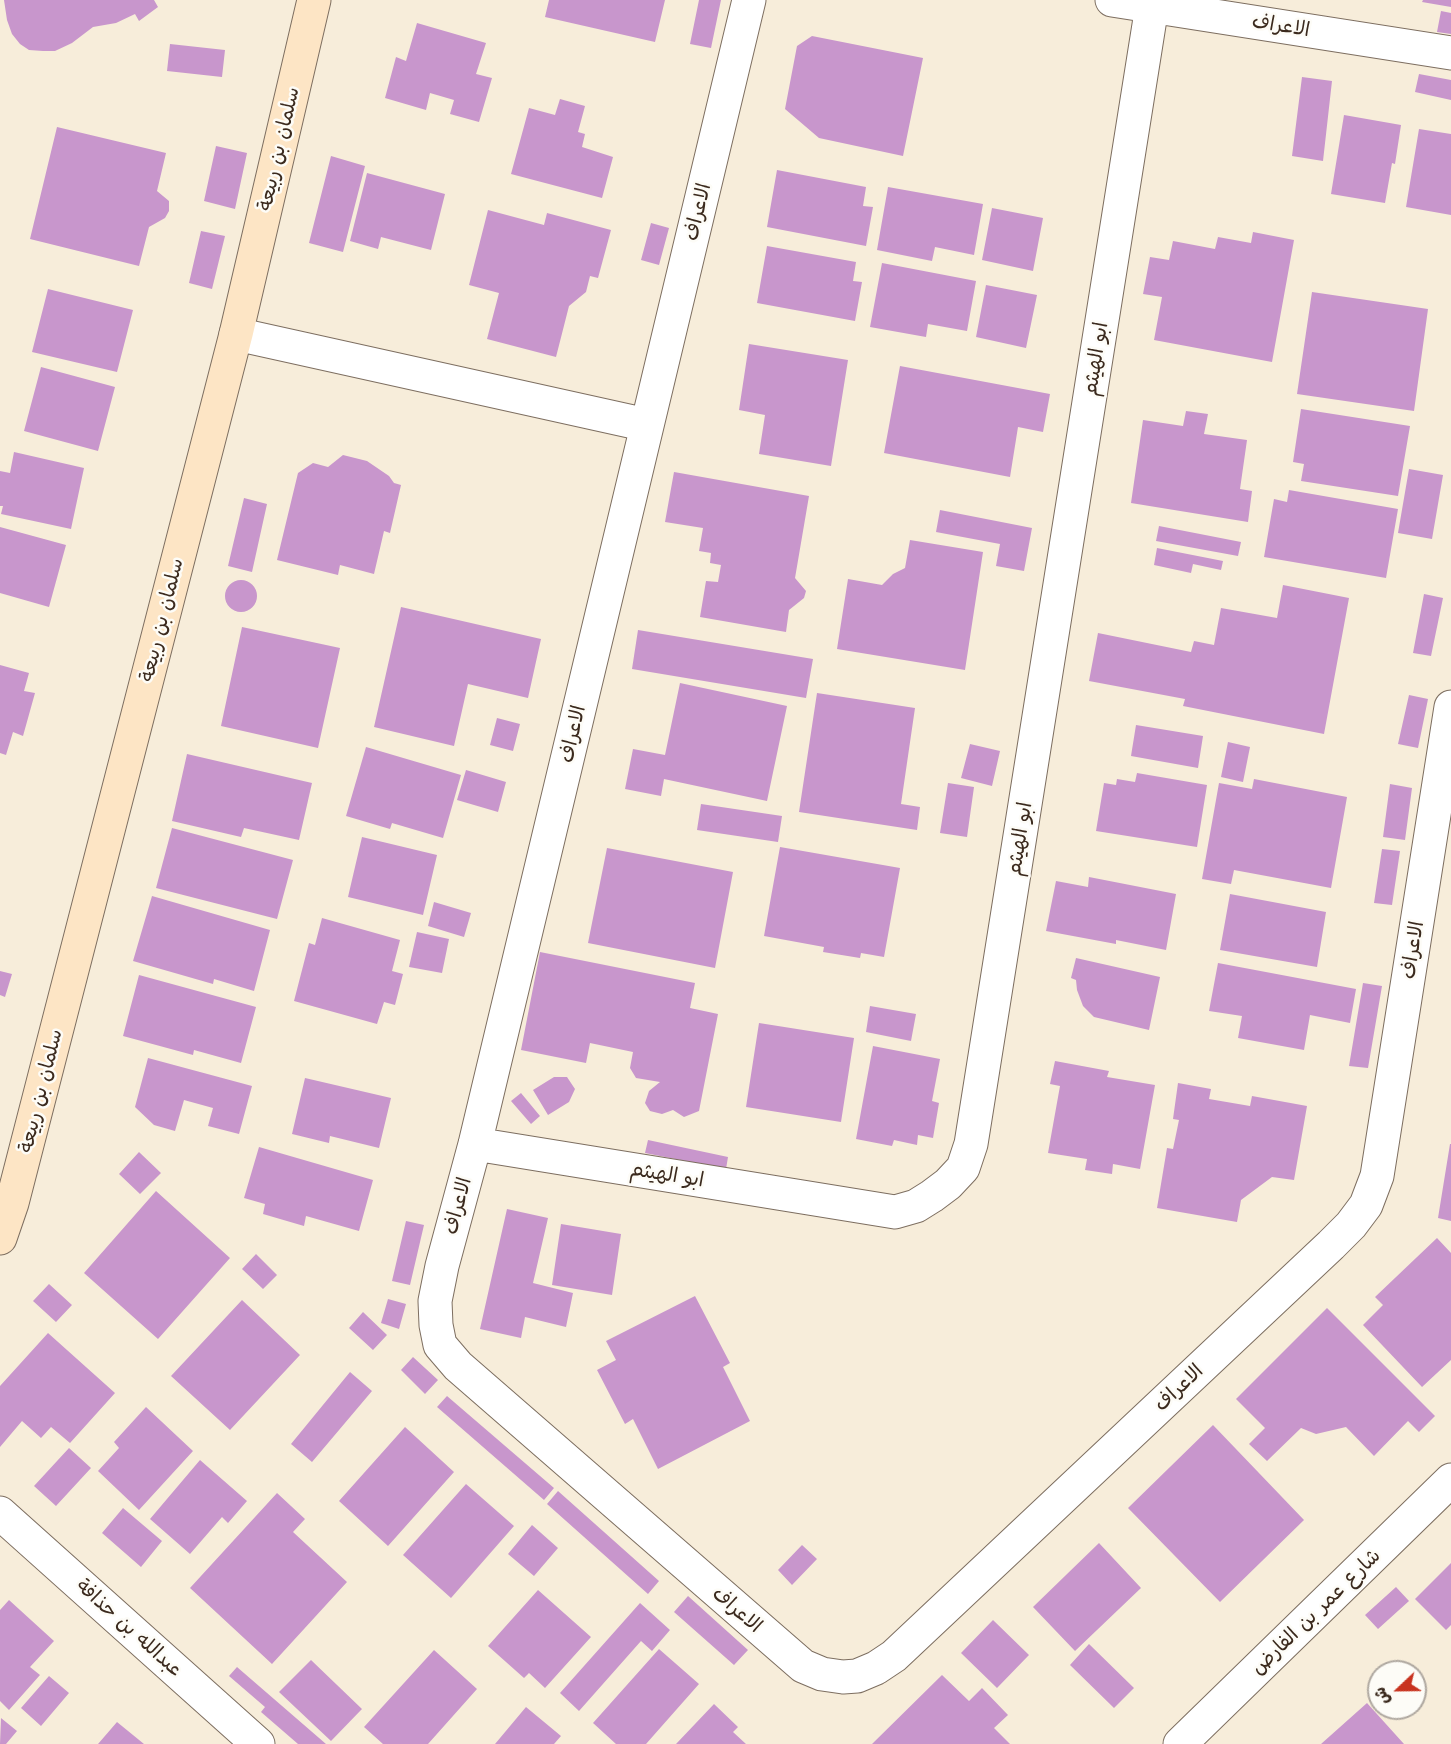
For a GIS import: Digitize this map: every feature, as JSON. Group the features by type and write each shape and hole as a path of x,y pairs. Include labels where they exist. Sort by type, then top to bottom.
{"street":[{"name":"سلمان بن ربيعة","path":"0,1238 12,1203 236,334 314,0"},
{"name":"الاعراف","path":"749,0 475,1144 442,1266 435,1301 436,1325 440,1345 458,1366 803,1666 822,1674 843,1677 857,1676 876,1668 894,1656 1314,1262 1351,1225 1366,1205 1377,1176 1451,707"},
{"name":"الاعراف","path":"1112,0 1451,53"},
{"name":"ابو الهيثم","path":"475,1144 896,1212 916,1206 932,1196 948,1184 963,1168 972,1144 1152,6"},
{"path":"236,334 647,425"},
{"name":"شارع عمر بن الفارض","path":"1180,1744 1451,1480"},
{"name":"عبدالله بن حذافة","path":"0,1513 258,1744"}],"building":[{"path":"4,0 154,0 158,7 139,21 135,14 116,23 93,27 72,43 55,51 43,51 29,50 12,34"},
{"path":"549,0 665,0 655,42 545,17"},
{"path":"699,0 721,0 711,48 690,44"},
{"path":"1423,0 1451,0 1451,7 1422,2"},
{"path":"1441,11 1451,13 1451,34 1437,32"},
{"path":"417,23 486,43 476,74 492,78 479,122 450,114 454,100 430,93 426,110 385,98 396,57 406,61"},
{"path":"812,36 923,58 903,156 819,138 785,109 797,46"},
{"path":"170,44 225,50 222,77 167,71"},
{"path":"1419,74 1451,80 1451,100 1415,92"},
{"path":"1302,77 1332,81 1323,161 1292,156"},
{"path":"560,99 585,106 578,132 585,134 582,147 613,157 602,198 511,174 529,108 555,115"},
{"path":"1344,115 1401,125 1395,164 1392,163 1385,203 1331,194"},
{"path":"57,127 166,153 157,191 169,201 169,211 165,218 149,227 139,266 30,239"},
{"path":"1419,129 1451,134 1451,215 1406,207"},
{"path":"216,146 247,153 235,209 204,201"},
{"path":"331,156 365,166 343,252 309,243"},
{"path":"777,170 866,187 863,206 873,207 866,246 767,227"},
{"path":"367,173 445,194 431,250 381,237 378,249 350,241"},
{"path":"888,187 983,204 974,255 935,247 932,261 877,250"},
{"path":"992,208 1043,218 1033,271 982,260"},
{"path":"488,210 544,225 547,213 611,230 598,278 590,276 586,292 569,306 556,357 487,339 499,293 469,285"},
{"path":"651,223 669,228 659,265 641,260"},
{"path":"201,231 225,236 212,289 189,283"},
{"path":"1253,232 1294,240 1272,362 1154,340 1162,297 1143,294 1150,257 1169,260 1173,241 1215,249 1218,237 1251,243"},
{"path":"767,246 856,262 853,281 862,282 855,321 757,303"},
{"path":"882,263 976,281 967,331 928,324 926,337 870,327"},
{"path":"986,285 1037,295 1026,348 976,337"},
{"path":"48,289 133,310 117,372 32,352"},
{"path":"1312,292 1428,309 1414,411 1297,394"},
{"path":"749,344 848,360 831,466 759,454 765,415 739,410"},
{"path":"900,366 1050,394 1043,432 1018,427 1010,477 884,453"},
{"path":"41,367 115,387 98,451 24,431"},
{"path":"1301,409 1410,426 1398,496 1301,481 1304,464 1293,462"},
{"path":"1186,411 1208,414 1204,434 1247,440 1240,489 1252,491 1248,522 1131,503 1143,420 1183,426"},
{"path":"14,452 84,468 71,529 1,514 3,506 0,506 0,471 10,473"},
{"path":"343,455 367,461 389,476 394,483 401,485 390,533 384,531 374,574 340,565 338,575 277,560 298,473 313,463 328,467"},
{"path":"1409,469 1443,475 1432,539 1398,533"},
{"path":"674,472 809,496 795,578 806,591 804,598 789,610 786,632 700,617 706,581 718,582 721,565 710,563 711,553 699,551 703,528 665,522"},
{"path":"1289,490 1398,509 1386,578 1264,557 1274,499 1287,502"},
{"path":"244,498 267,504 252,572 228,566"},
{"path":"940,510 1032,528 1024,571 996,566 1000,544 936,532"},
{"path":"1159,526 1241,542 1238,556 1156,541"},
{"path":"0,527 66,545 49,607 0,593"},
{"path":"910,540 983,552 965,670 837,649 848,579 882,585 893,574 905,568"},
{"path":"1157,548 1223,561 1221,570 1193,564 1191,573 1154,565"},
{"path":"241,580 253,584 257,596 253,608 241,612 229,608 225,596 229,584"},
{"path":"1283,585 1349,598 1324,734 1183,706 1185,699 1089,681 1098,633 1191,652 1194,641 1214,645 1221,608 1277,618"},
{"path":"1424,594 1443,598 1431,656 1413,653"},
{"path":"401,607 541,639 528,698 468,684 454,746 374,727"},
{"path":"242,627 340,648 318,748 221,726"},
{"path":"638,630 813,659 806,698 632,669"},
{"path":"0,665 29,673 24,691 35,693 23,736 13,732 6,755 0,753"},
{"path":"680,683 787,706 767,801 664,779 661,796 625,789 633,749 665,755"},
{"path":"817,693 915,708 901,804 920,807 917,830 799,812"},
{"path":"1409,695 1428,699 1418,748 1398,744"},
{"path":"497,718 520,724 513,751 490,745"},
{"path":"1136,725 1203,736 1198,768 1131,756"},
{"path":"1228,742 1250,747 1243,782 1221,777"},
{"path":"970,744 1000,751 992,786 961,778"},
{"path":"366,747 461,775 443,838 392,823 390,829 346,816"},
{"path":"187,754 312,783 299,840 244,828 241,837 172,821"},
{"path":"466,770 506,782 498,812 457,800"},
{"path":"1137,773 1207,785 1197,847 1096,831 1104,783 1116,785 1117,779 1135,782"},
{"path":"1254,779 1347,797 1331,888 1234,870 1231,884 1202,879 1219,783 1252,789"},
{"path":"948,783 974,787 967,837 940,833"},
{"path":"1390,784 1412,788 1405,840 1383,837"},
{"path":"701,804 782,816 778,842 697,830"},
{"path":"172,828 293,860 277,919 156,888"},
{"path":"362,837 437,855 423,915 348,897"},
{"path":"780,847 900,868 884,957 861,953 860,958 823,952 824,947 764,936"},
{"path":"607,848 733,872 715,968 588,943"},
{"path":"1382,849 1400,851 1392,905 1374,903"},
{"path":"1089,877 1176,894 1166,950 1116,940 1116,944 1046,931 1056,881 1088,887"},
{"path":"1230,894 1326,912 1317,967 1220,950"},
{"path":"152,896 270,930 254,991 214,979 213,984 133,961"},
{"path":"434,902 471,913 464,937 428,926"},
{"path":"322,918 400,940 392,971 403,974 395,1005 384,1002 377,1024 294,1001 309,943 315,945"},
{"path":"417,932 449,939 442,973 409,967"},
{"path":"540,952 695,983 690,1008 718,1014 699,1111 684,1117 673,1110 662,1114 650,1111 645,1103 649,1091 660,1082 636,1078 630,1068 633,1052 590,1043 586,1063 521,1050"},
{"path":"1076,958 1160,977 1149,1030 1094,1017 1083,1006 1076,980 1071,978"},
{"path":"1218,963 1356,989 1350,1023 1310,1015 1304,1050 1238,1038 1242,1016 1209,1011"},
{"path":"0,971 12,974 5,997 0,995"},
{"path":"139,975 256,1007 241,1063 194,1050 193,1055 123,1036"},
{"path":"1363,983 1382,986 1368,1068 1349,1066"},
{"path":"870,1006 916,1014 911,1041 866,1032"},
{"path":"759,1023 854,1038 841,1122 746,1107"},
{"path":"873,1046 940,1059 932,1101 939,1103 933,1138 918,1135 917,1145 894,1140 892,1146 856,1139"},
{"path":"148,1058 252,1086 239,1134 208,1126 213,1108 184,1100 175,1131 154,1125 135,1107"},
{"path":"1055,1061 1109,1071 1107,1077 1155,1085 1140,1169 1113,1164 1112,1174 1085,1170 1087,1159 1048,1153 1060,1086 1050,1084"},
{"path":"554,1077 567,1077 575,1089 569,1102 548,1115 533,1090"},
{"path":"305,1078 391,1098 379,1148 330,1136 329,1143 292,1134"},
{"path":"1178,1083 1211,1089 1209,1099 1250,1106 1252,1096 1307,1106 1294,1180 1272,1177 1241,1200 1237,1222 1157,1208 1167,1148 1173,1149 1179,1120 1173,1119"},
{"path":"521,1093 540,1116 531,1124 511,1101"},
{"path":"648,1140 728,1157 726,1169 645,1153"},
{"path":"1451,1144 1451,1221 1438,1218"},
{"path":"259,1147 373,1180 359,1231 306,1216 304,1226 263,1214 265,1204 244,1198"},
{"path":"139,1152 161,1173 140,1194 119,1174"},
{"path":"156,1191 230,1258 158,1339 84,1273"},
{"path":"507,1209 548,1218 533,1283 573,1293 566,1327 525,1317 521,1338 480,1329"},
{"path":"406,1221 424,1225 410,1285 392,1281"},
{"path":"561,1224 621,1234 612,1295 552,1285"},
{"path":"1437,1238 1451,1253 1451,1360 1422,1387 1363,1325 1383,1305 1375,1297"},
{"path":"256,1254 277,1275 263,1289 242,1269"},
{"path":"49,1284 72,1305 56,1322 33,1301"},
{"path":"695,1296 730,1363 723,1367 750,1421 658,1469 633,1419 625,1424 597,1370 616,1360 606,1341"},
{"path":"388,1299 406,1304 399,1329 381,1323"},
{"path":"242,1300 300,1355 230,1430 171,1376"},
{"path":"1327,1308 1435,1416 1419,1432 1408,1421 1374,1456 1346,1427 1316,1434 1301,1428 1267,1461 1249,1444 1265,1428 1236,1399"},
{"path":"363,1312 387,1335 373,1350 349,1328"},
{"path":"48,1333 115,1393 70,1443 51,1427 41,1438 22,1421 0,1447 0,1386"},
{"path":"413,1357 438,1380 425,1394 401,1370"},
{"path":"350,1372 372,1391 312,1462 291,1444"},
{"path":"447,1396 554,1488 544,1500 437,1407"},
{"path":"146,1407 193,1451 139,1510 98,1471 119,1448 114,1442"},
{"path":"1213,1425 1304,1520 1220,1602 1128,1508"},
{"path":"405,1427 454,1472 388,1546 339,1501"},
{"path":"69,1448 91,1468 56,1506 34,1486"},
{"path":"200,1460 247,1501 228,1523 222,1517 190,1554 150,1519"},
{"path":"466,1484 514,1526 451,1598 403,1555"},
{"path":"558,1491 659,1581 648,1594 547,1504"},
{"path":"277,1493 305,1519 293,1532 347,1582 272,1664 190,1588"},
{"path":"123,1508 162,1541 141,1567 102,1533"},
{"path":"532,1525 558,1548 534,1576 508,1554"},
{"path":"1099,1543 1141,1588 1075,1651 1033,1607"},
{"path":"802,1545 817,1559 792,1585 778,1570"},
{"path":"1451,1563 1451,1625 1446,1630 1415,1599"},
{"path":"1396,1587 1409,1601 1378,1629 1365,1615"},
{"path":"538,1590 591,1637 545,1688 529,1673 524,1678 488,1646"},
{"path":"688,1596 748,1650 734,1665 674,1612"},
{"path":"9,1600 54,1641 30,1667 40,1675 9,1710 0,1701 0,1610"},
{"path":"640,1603 670,1630 652,1651 641,1641 579,1711 560,1693"},
{"path":"993,1620 1029,1655 997,1688 961,1653"},
{"path":"1089,1644 1134,1688 1114,1708 1070,1665"},
{"path":"659,1649 699,1684 646,1744 616,1744 593,1723"},
{"path":"434,1650 477,1689 428,1744 383,1744 364,1727"},
{"path":"311,1660 362,1709 331,1741 279,1692"},
{"path":"237,1667 326,1744 298,1744 261,1712 265,1707 229,1676"},
{"path":"942,1675 969,1701 982,1688 1008,1715 994,1728 1010,1744 872,1744"},
{"path":"49,1676 69,1693 41,1726 21,1708"},
{"path":"1367,1703 1367,1720 1382,1720 1404,1744 1321,1744"},
{"path":"714,1704 738,1727 733,1732 746,1744 676,1744"},
{"path":"526,1707 561,1736 554,1744 495,1744"},
{"path":"1,1718 17,1731 6,1744 0,1744"},
{"path":"117,1722 144,1744 98,1744"}]}
